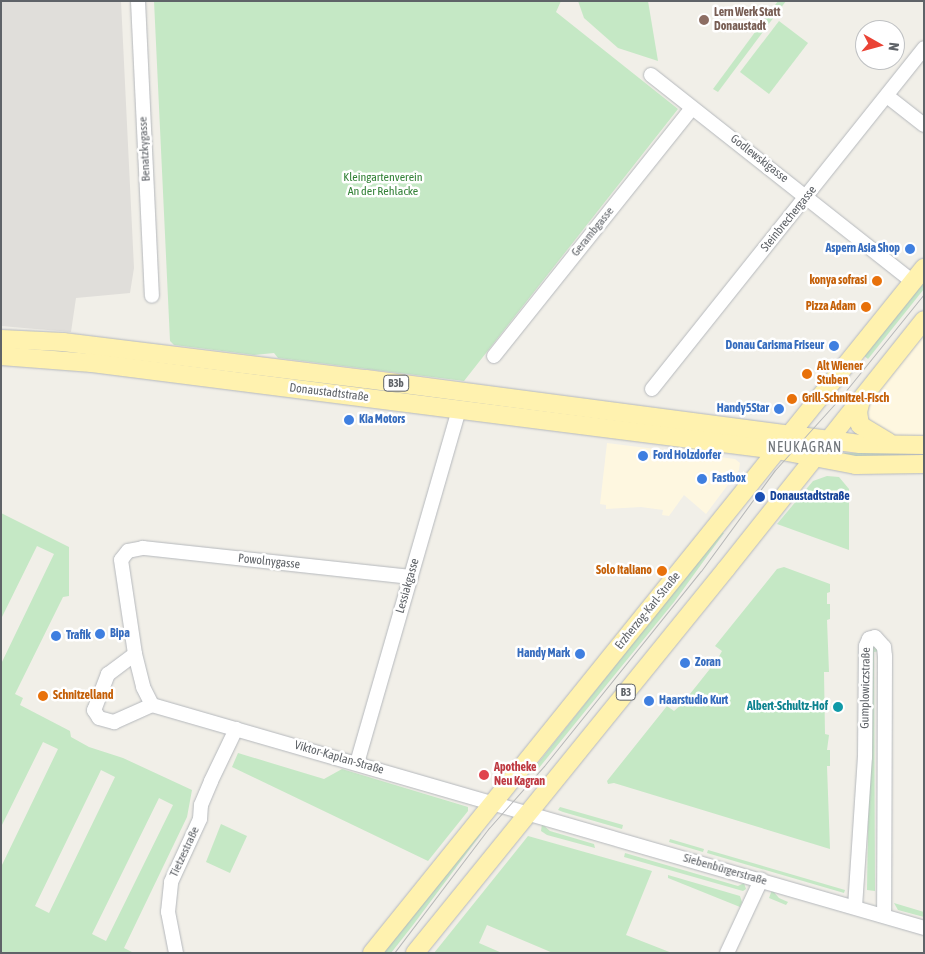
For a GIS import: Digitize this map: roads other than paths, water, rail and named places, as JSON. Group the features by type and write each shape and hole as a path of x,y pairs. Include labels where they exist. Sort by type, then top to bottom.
{"main road":[{"name":"Erzherzog-Karl-Straße","path":"372,953 918,275"},
{"path":"830,440 924,320"},
{"name":"Donaustadtstraße","path":"1,339 63,342 830,440 899,447 924,445"},
{"name":"Donaustadtstraße","path":"1,356 92,363 777,450 856,466 924,464"},
{"path":"861,400 858,420 863,429 899,447"},
{"name":"B3","path":"415,953 525,814 830,440"}],"street":[{"name":"Benatzkygasse","path":"138,1 152,296"},
{"name":"Steinbrechergasse","path":"652,389 924,48"},
{"name":"Godlewskigasse","path":"652,75 807,196 918,275"},
{"path":"886,96 924,124"},
{"name":"Gerambgasse","path":"494,356 692,108"},
{"name":"Lessiakgasse","path":"357,762 459,410"},
{"name":"Powolnygasse","path":"135,654 121,560 128,551 143,548 411,577"},
{"name":"Gumplowiczstraße","path":"856,907 865,757 866,646 869,639 875,637 884,647 885,656 884,915"},
{"path":"135,654 143,687 152,705 114,722 99,718 94,710 108,674 135,654"},
{"name":"Viktor-Kaplan-Straße","path":"152,705 357,762 525,814"},
{"name":"Tietzestraße","path":"176,953 168,912 170,882 200,819 201,805 236,729"},
{"name":"Siebenbürgerstraße","path":"525,814 856,907 924,928"},
{"path":"727,953 761,880"}],"tram line":[{"path":"394,953 489,828 544,766 701,571 775,470 840,398 924,294"}],"place":[{"name":"Lern Werk Statt Donaustadt","path":"704,20"},
{"name":"Aspern Asia Shop","path":"910,249"},
{"name":"konya sofrasi","path":"877,281"},
{"name":"Pizza Adam","path":"866,307"},
{"name":"Donau Carisma Friseur","path":"834,346"},
{"name":"Alt Wiener Stuben","path":"807,374"},
{"name":"Grill-Schnitzel-Fisch","path":"792,399"},
{"name":"Handy5Star","path":"779,409"},
{"name":"Kia Motors","path":"349,420"},
{"name":"Ford Holzdorfer","path":"643,456"},
{"name":"Fastbox","path":"702,479"},
{"name":"Donaustadtstraße","path":"760,497"},
{"name":"Solo Italiano","path":"662,571"},
{"name":"Bipa","path":"100,634"},
{"name":"Trafik","path":"56,636"},
{"name":"Handy Mark","path":"580,654"},
{"name":"Zoran","path":"685,663"},
{"name":"Schnitzelland","path":"43,696"},
{"name":"Haarstudio Kurt","path":"649,701"},
{"name":"Albert-Schultz-Hof","path":"838,707"},
{"name":"Apotheke Neu Kagran","path":"484,775"}],"district":[{"name":"NEUKAGRAN","path":"805,447"}],"park label":[{"name":"Kleingartenverein An der Rehlacke","path":"383,185"}]}
